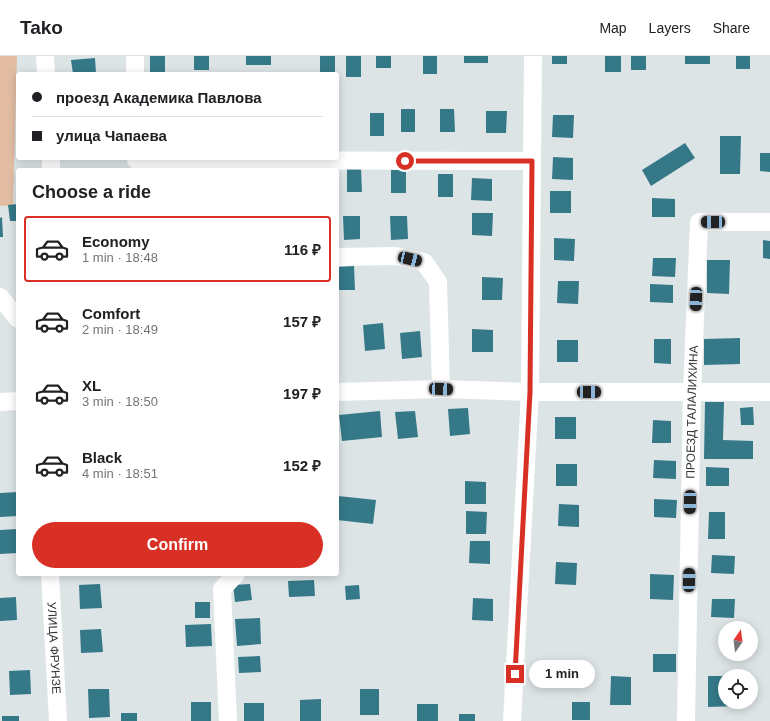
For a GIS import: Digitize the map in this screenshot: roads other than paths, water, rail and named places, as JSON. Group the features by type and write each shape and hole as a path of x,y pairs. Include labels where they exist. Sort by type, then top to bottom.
{"street":[{"path":"45,56 46,72"},
{"path":"135,56 135,72"},
{"path":"512,721 530,392 533,56"},
{"path":"136,160 532,161"},
{"name":"ПРОЕЗД ТАЛАЛИХИНА","path":"686,721 692,392 699,222 770,222"},
{"path":"339,257 396,256 424,262 438,282 441,389"},
{"path":"0,297 16,317"},
{"path":"339,392 441,389 530,392 770,392"},
{"path":"0,402 16,401"},
{"name":"УЛИЦА ФРУНЗЕ","path":"50,576 58,721"},
{"path":"228,721 222,589 234,576"}]}
